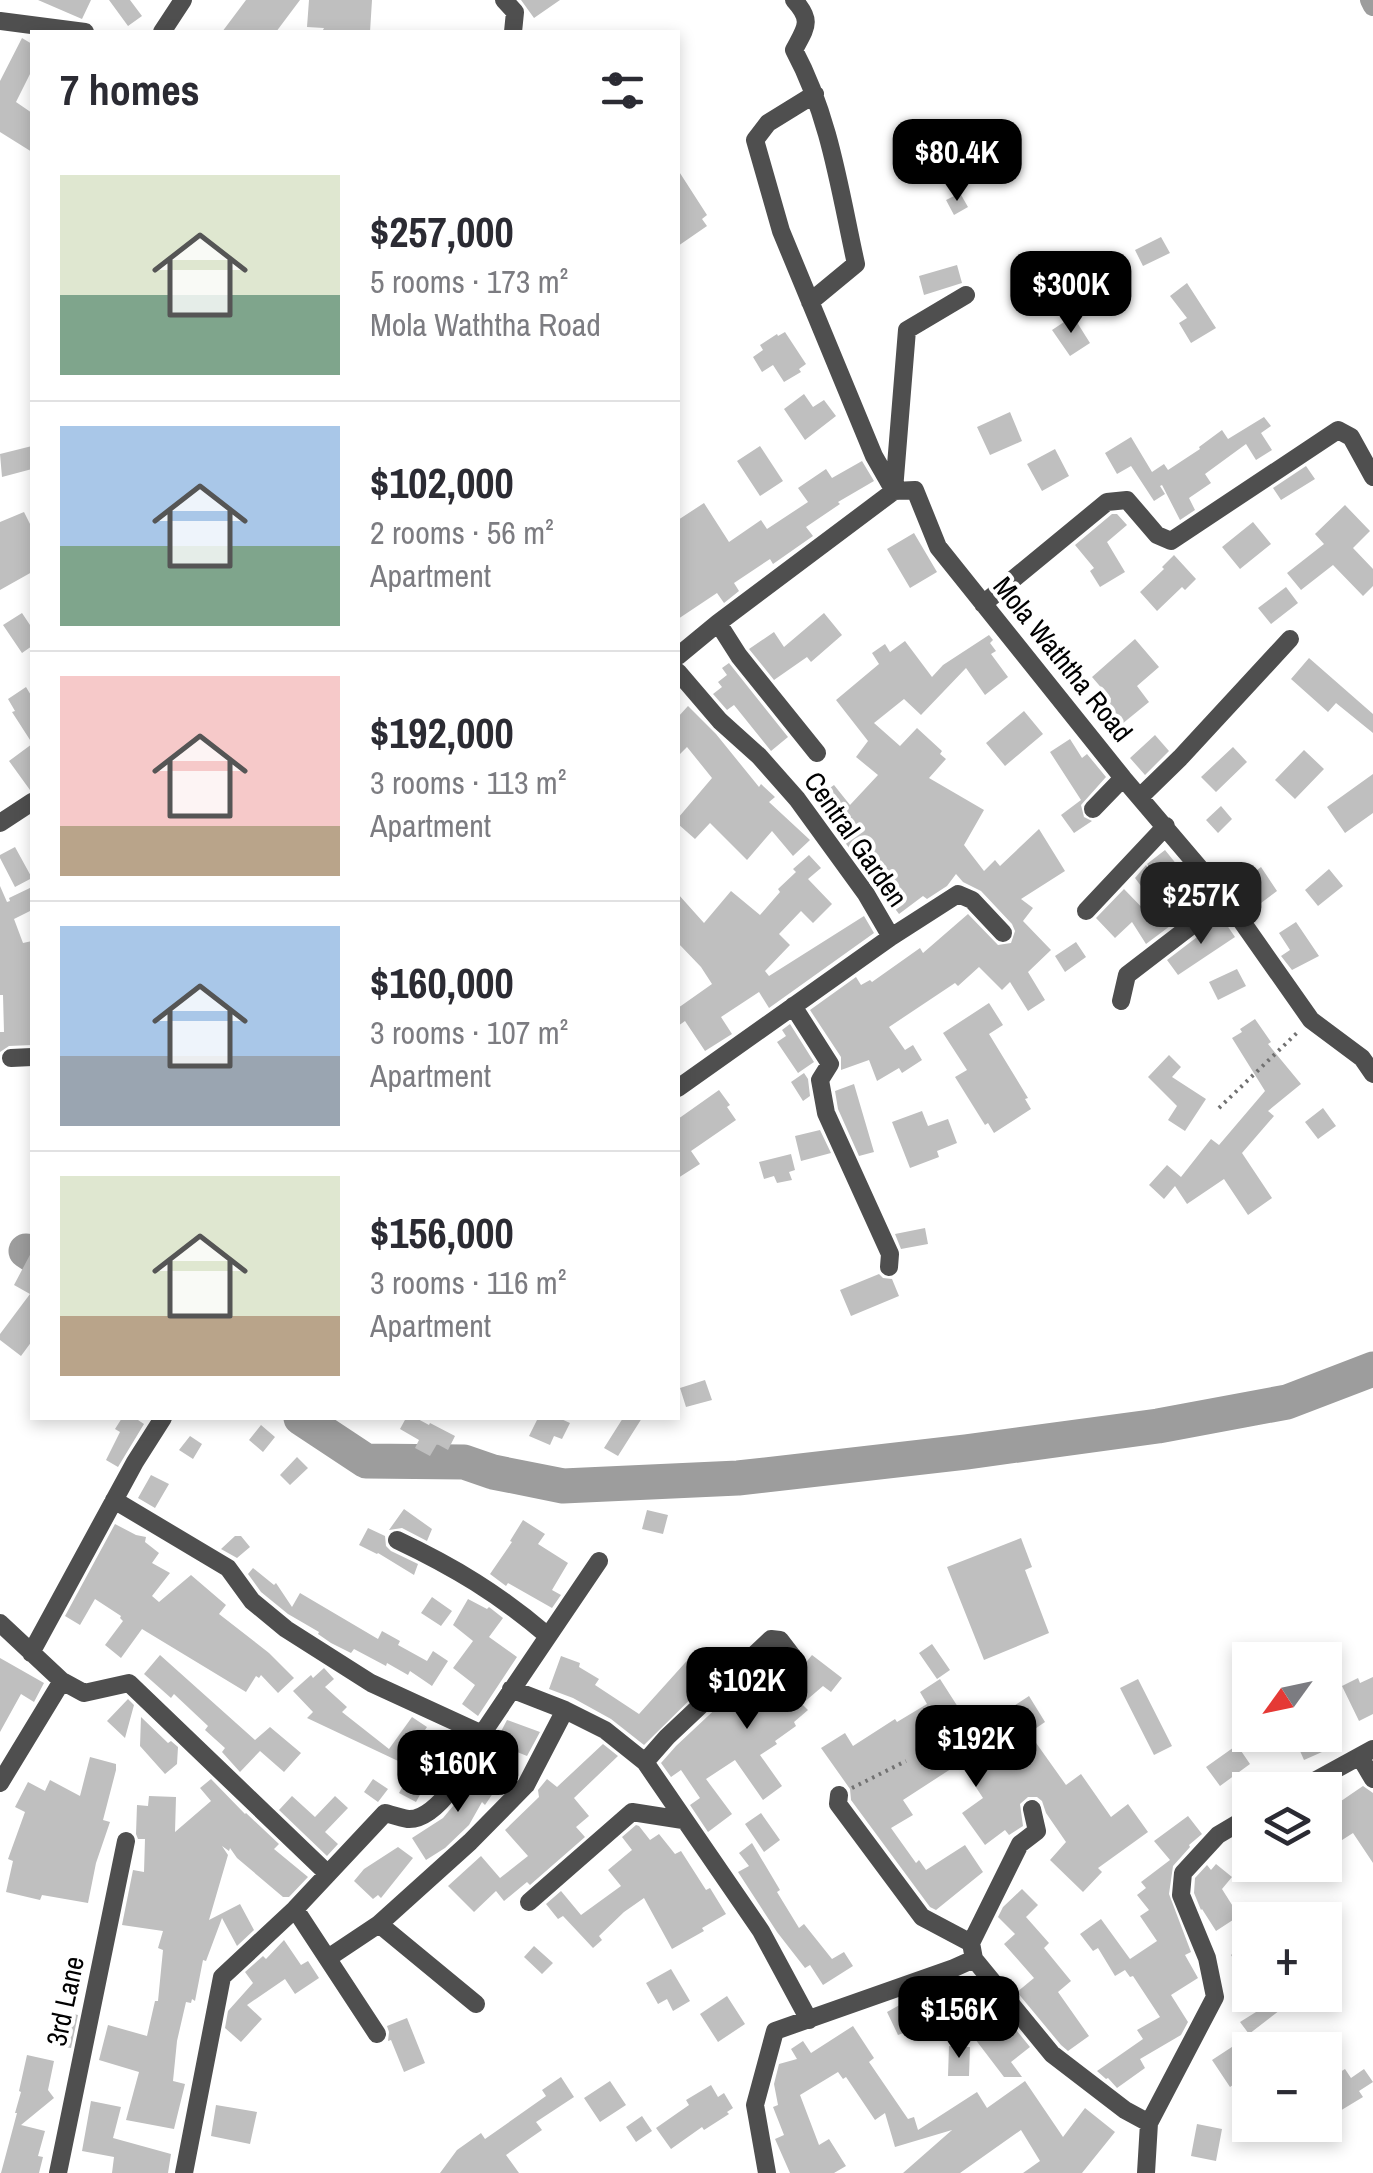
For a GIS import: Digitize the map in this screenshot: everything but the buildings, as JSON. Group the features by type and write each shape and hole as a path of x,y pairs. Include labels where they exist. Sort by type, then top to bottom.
{"street":[{"path":"163,30 183,0"},
{"path":"504,0 515,12 513,30"},
{"path":"794,0 805,12 807,25 794,50 815,94 827,132 856,264 810,302"},
{"path":"0,21 70,30"},
{"path":"815,94 768,124 755,140 781,231 874,456 894,491"},
{"path":"680,654 894,491 907,330 966,296"},
{"path":"984,604 1108,502 1127,500 1157,535 1171,541 1338,430 1351,437 1373,478"},
{"name":"Mola Waththa Road","path":"894,491 915,490 938,547 1123,778 1226,899 1311,1020 1362,1058 1373,1074"},
{"path":"718,623 817,753"},
{"path":"1140,797 1290,638"},
{"name":"Central Garden","path":"680,674 720,721 760,756 798,799 866,894 891,937 680,1087"},
{"path":"1093,809 1123,778"},
{"path":"0,823 30,803"},
{"path":"1086,911 1166,826"},
{"path":"891,937 958,894 972,900 1003,933"},
{"path":"1121,1001 1126,975 1226,899"},
{"path":"793,1006 830,1064 820,1080 826,1113 890,1254 889,1267"},
{"path":"11,1058 30,1056"},
{"path":"31,1652 161,1420"},
{"path":"114,1500 228,1568 252,1600 286,1629 371,1683 482,1734"},
{"path":"397,1540 447,1564 511,1604 548,1636"},
{"path":"184,2173 222,1978 385,1813 411,1820 435,1809 475,1754 482,1734 599,1561"},
{"path":"0,1623 62,1681 84,1693 130,1683 328,1874"},
{"path":"645,1762 771,1639 780,1640 793,1657"},
{"path":"0,1783 62,1681"},
{"path":"511,1689 605,1730 645,1762 761,1932 809,2020"},
{"path":"328,1958 379,1924 526,1785 566,1710"},
{"path":"1331,1772 1366,1753 1373,1779"},
{"path":"839,1795 838,1804 922,1917 973,1951 1052,2054 1124,2110 1149,2122"},
{"path":"766,2173 756,2105 775,2031 954,1968 973,1951 1020,1844 1038,1831 1032,1810"},
{"path":"529,1902 632,1812 683,1820"},
{"path":"1146,2173 1149,2122 1215,1996 1208,1958 1181,1895 1183,1873 1218,1835 1232,1827"},
{"name":"3rd Lane","path":"58,2173 126,1841"},
{"path":"294,1909 377,2034"},
{"path":"379,1924 476,2004"}],"path":[{"path":"1219,1108 1311,1020"},
{"path":"839,1795 906,1761"}],"waterway":[{"path":"1370,0 1373,6"},
{"path":"26,1251 30,1254"},
{"path":"304,1420 366,1461 464,1462 563,1486 738,1478 1158,1426 1287,1402 1373,1369"}]}
